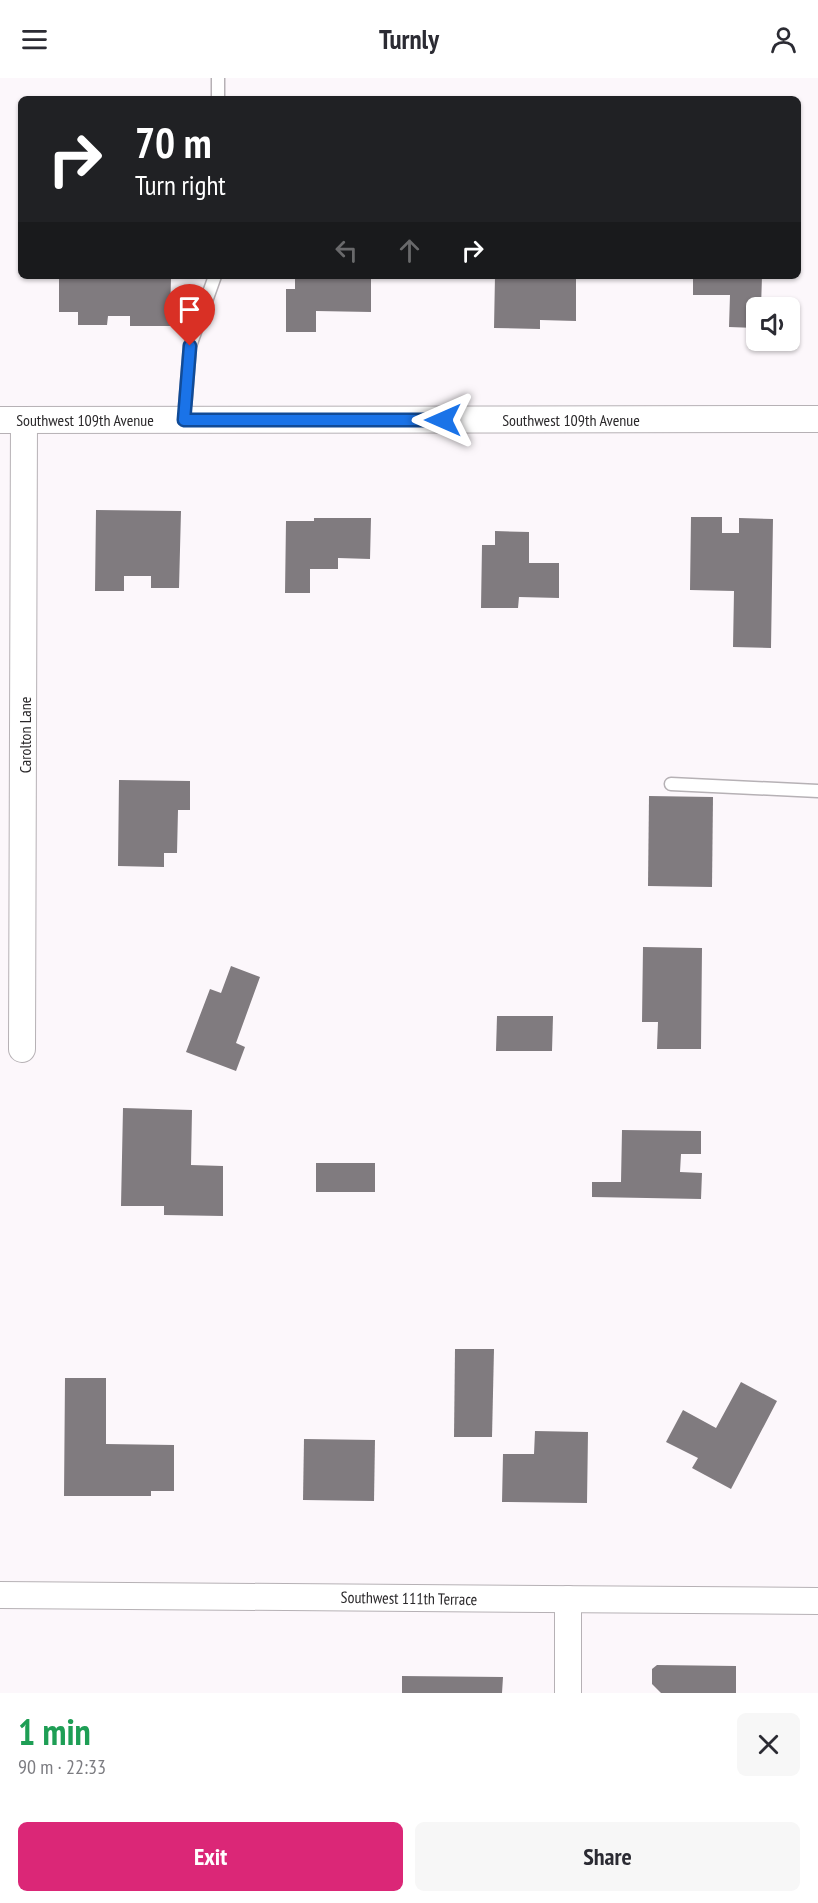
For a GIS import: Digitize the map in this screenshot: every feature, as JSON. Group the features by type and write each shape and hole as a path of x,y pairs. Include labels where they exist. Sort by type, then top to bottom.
{"street":[{"name":"Southwest 109th Avenue","path":"12,420 818,419"},
{"name":"Carolton Lane","path":"12,420 25,721 22,1050"},
{"name":"Southwest 111th Terrace","path":"0,1596 818,1601"},
{"path":"568,1599 568,1693"}],"lane":[{"path":"218,78 218,96"},
{"path":"184,420 190,346 214,279"},
{"path":"671,784 818,791"}],"building":[{"path":"59,279 171,279 170,326 130,326 130,316 108,316 107,325 78,325 78,312 59,312"},
{"path":"295,279 371,279 371,312 316,311 316,332 286,332 286,289 295,289"},
{"path":"495,279 576,279 576,321 540,320 540,329 494,328"},
{"path":"693,279 762,279 761,297 746,297 746,328 729,327 730,295 693,295"},
{"path":"96,510 181,511 179,588 151,588 151,576 124,576 124,591 95,591"},
{"path":"691,517 722,517 722,533 739,533 739,518 773,519 771,648 733,647 734,591 690,590"},
{"path":"314,518 371,518 370,559 338,558 338,569 310,569 310,593 285,593 286,521 314,521"},
{"path":"495,531 529,532 529,563 559,563 559,598 519,597 518,608 481,608 482,545 495,545"},
{"path":"119,780 190,781 190,810 178,810 177,853 164,853 164,867 118,866"},
{"path":"649,796 713,797 712,887 648,886"},
{"path":"643,947 702,948 701,1049 657,1049 658,1022 642,1022"},
{"path":"231,966 260,977 236,1043 245,1047 236,1071 186,1052 210,989 221,993"},
{"path":"497,1016 553,1016 552,1051 496,1051"},
{"path":"123,1108 192,1110 191,1165 223,1166 223,1216 164,1215 164,1206 121,1206"},
{"path":"622,1130 701,1131 701,1154 681,1154 680,1172 702,1173 701,1199 592,1197 592,1182 621,1182"},
{"path":"316,1163 375,1163 375,1192 316,1192"},
{"path":"455,1349 494,1349 492,1437 454,1437"},
{"path":"65,1378 106,1378 106,1444 174,1445 174,1491 151,1491 151,1496 64,1496"},
{"path":"741,1382 777,1401 731,1489 692,1468 698,1458 666,1442 683,1410 716,1428"},
{"path":"535,1431 588,1432 587,1503 502,1502 503,1454 534,1454"},
{"path":"304,1439 375,1440 374,1501 303,1500"},
{"path":"657,1665 736,1666 736,1693 661,1693 652,1684 652,1669"},
{"path":"402,1676 503,1677 502,1693 402,1693"}],"route":[{"path":"190,346 184,420 443,420"}]}
